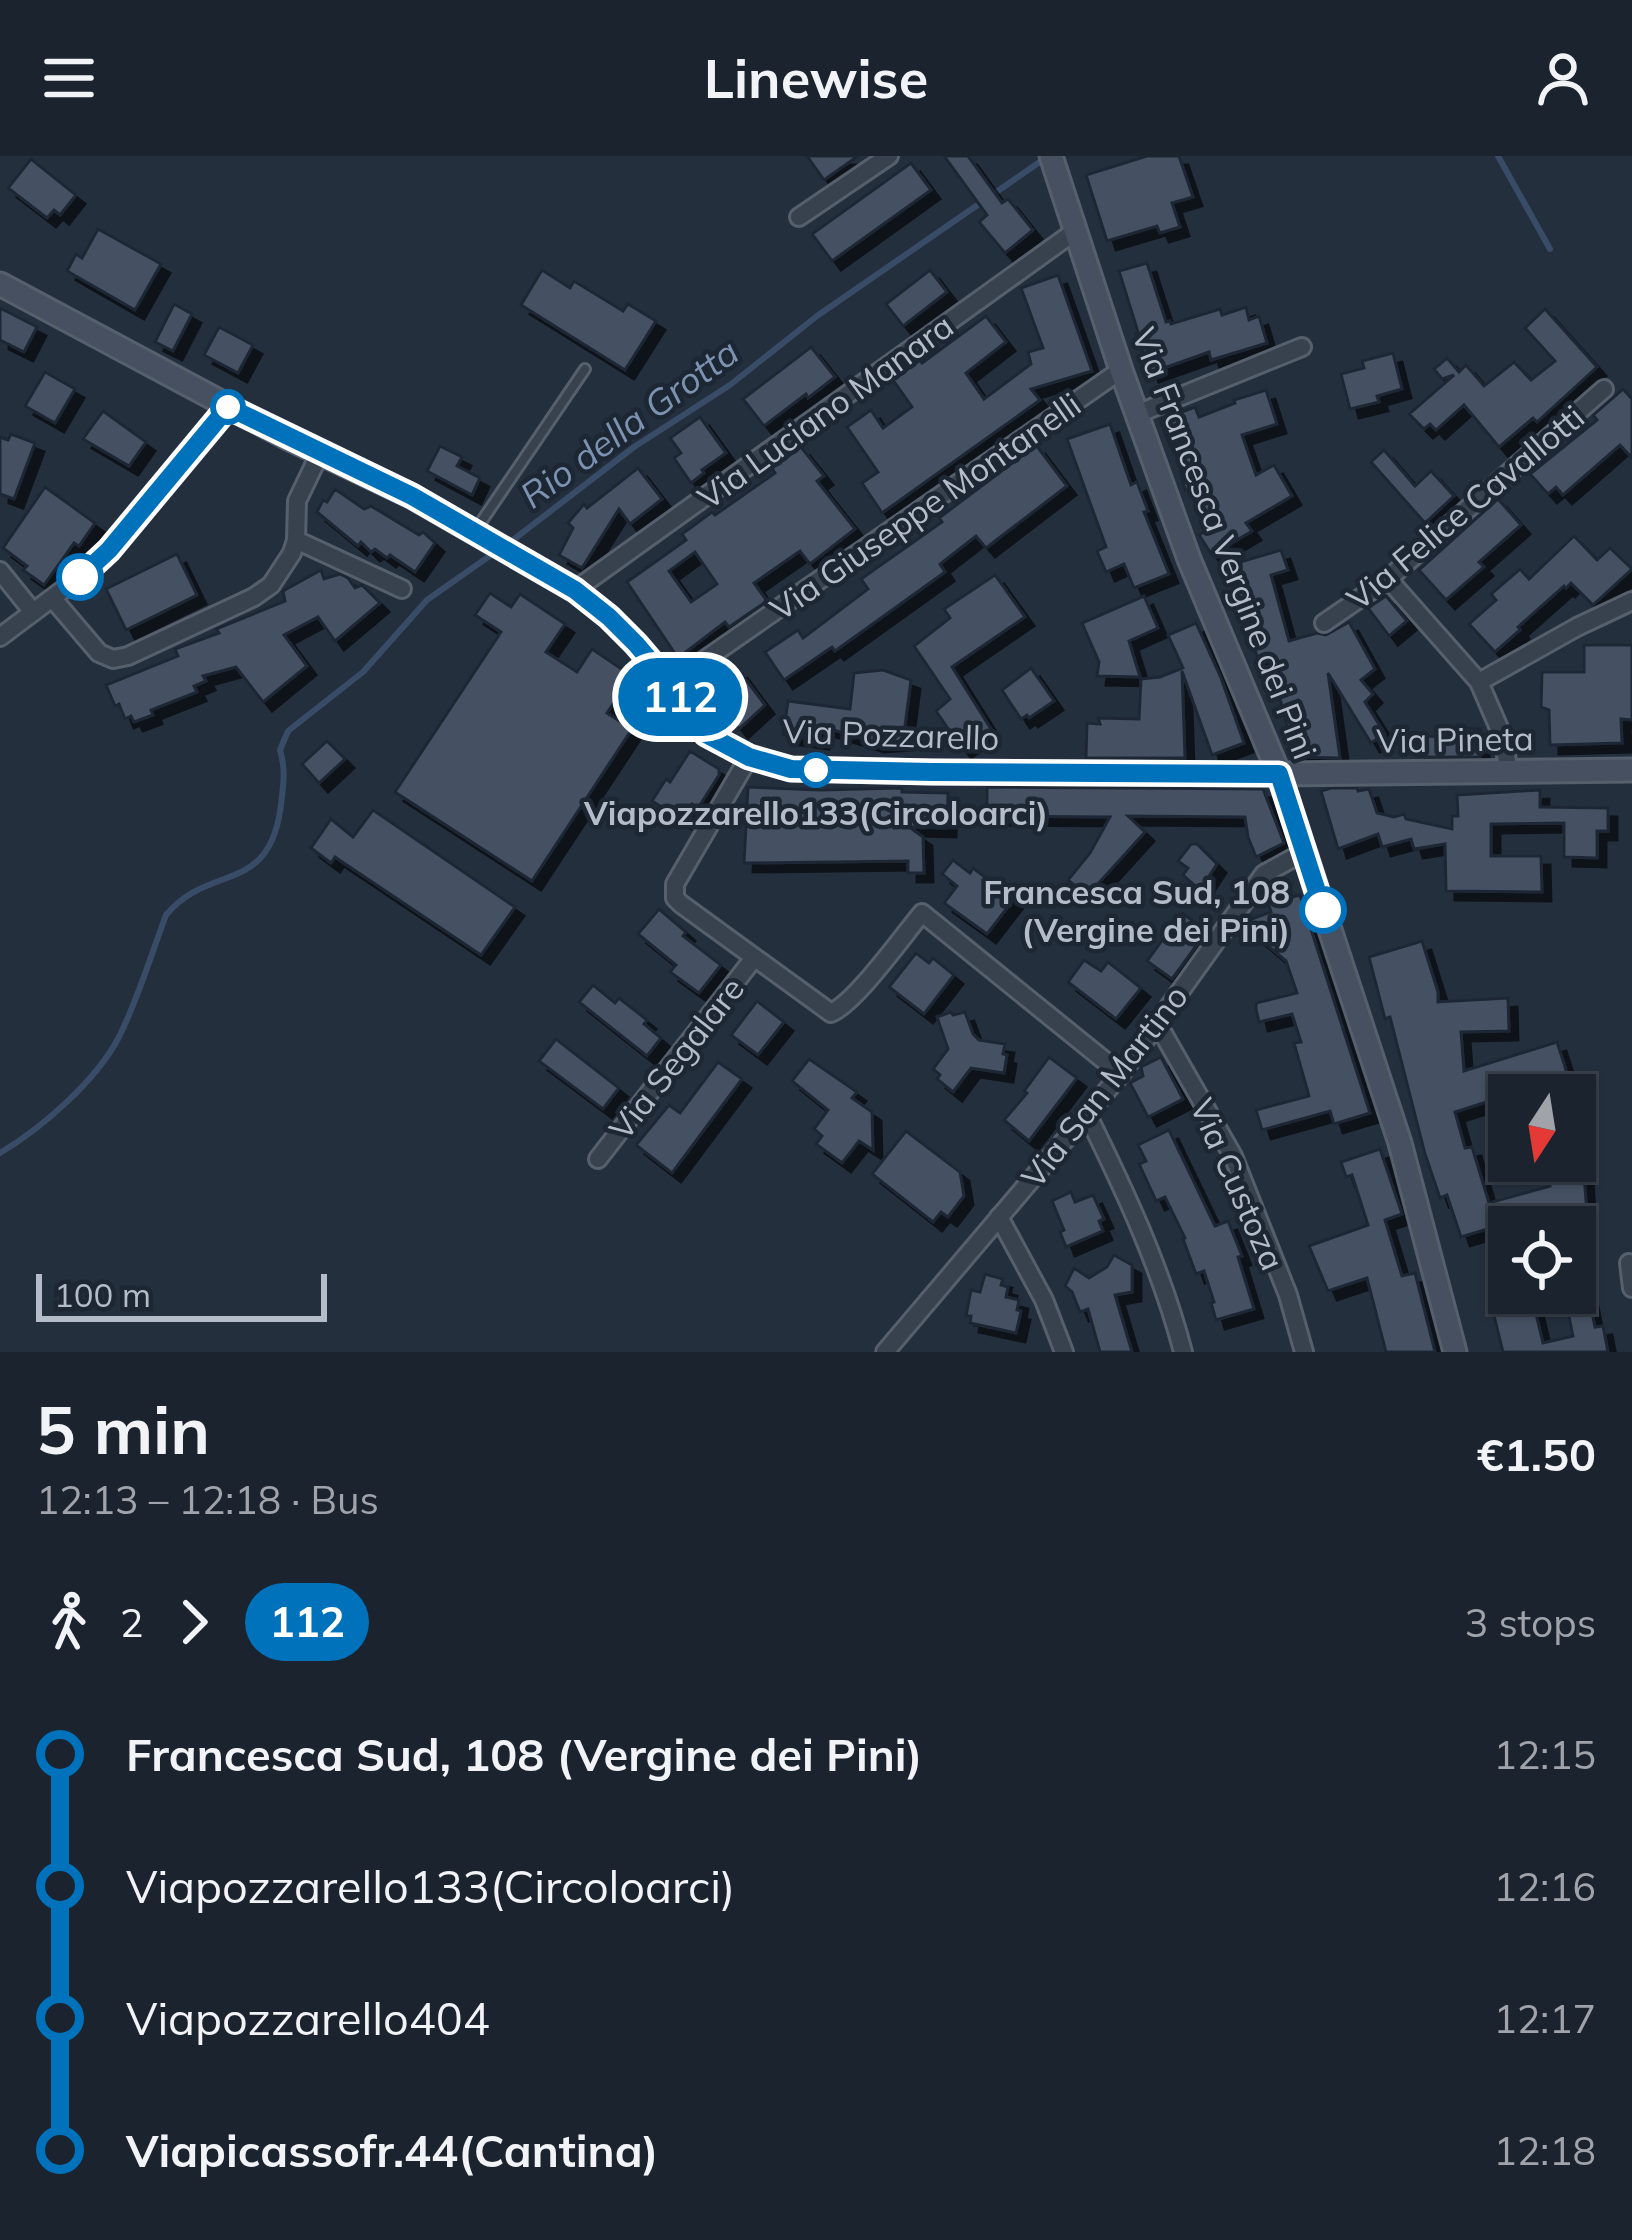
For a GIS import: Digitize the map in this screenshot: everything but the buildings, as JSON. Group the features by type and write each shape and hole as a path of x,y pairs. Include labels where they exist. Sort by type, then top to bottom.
{"street":[{"path":"799,217 890,156"},
{"name":"Via Francesca Vergine dei Pini","path":"1054,164 1189,559 1279,774 1400,1143 1454,1352"},
{"name":"Via Luciano Manara","path":"575,590 1074,232"},
{"name":"Via Pozzarello","path":"0,284 228,407 412,496 575,590 609,617 670,684 706,734 749,757 791,769 1279,774"},
{"path":"1137,414 1302,347"},
{"name":"Via Giuseppe Montanelli","path":"670,684 1121,370"},
{"name":"Via Felice Cavallotti","path":"1324,623 1388,579 1604,389"},
{"path":"0,637 109,550 228,407"},
{"path":"53,598 99,652 113,659 254,598 271,585 292,553 297,501 320,453"},
{"path":"296,540 402,589"},
{"path":"1388,579 1479,682 1502,735 1509,771"},
{"path":"3,581 33,613"},
{"path":"1479,682 1632,601"},
{"path":"749,757 675,884 675,898 681,904 825,1011 836,1012 922,913 1121,1074"},
{"name":"Via Pineta","path":"1279,774 1632,770"},
{"name":"Via San Martino","path":"886,1352 1121,1074 1264,874 1304,852"},
{"name":"Via Segalare","path":"598,1159 754,958"},
{"name":"Via Custoza","path":"1157,1023 1233,1156 1288,1295 1304,1352"},
{"path":"1087,1114 1129,1198 1169,1298 1184,1352"},
{"name":"Via San Martino","path":"999,1217 1043,1300 1064,1352"},
{"path":"1629,1263 1632,1288"}],"lane":[{"path":"480,536 585,369"}],"waterway":[{"path":"1498,156 1550,249"},
{"name":"Rio della Grotta","path":"509,543 634,447 730,385 817,316 1044,159"},
{"name":"Rio della Grotta","path":"0,1153 67,1102 109,1054 132,1008 166,915 184,898 238,874 267,850 282,796 280,750 288,731 363,672 427,600 498,550"}],"bus line":[{"name":"112","path":"80,577 109,550 228,407 412,496 575,590 636,644 706,734 749,757 791,769 1279,774 1323,910"}],"place":[{"name":"Viapozzarello133(Circoloarci)","path":"816,770"},
{"name":"Francesca Sud, 108 (Vergine dei Pini)","path":"1323,910"}]}
